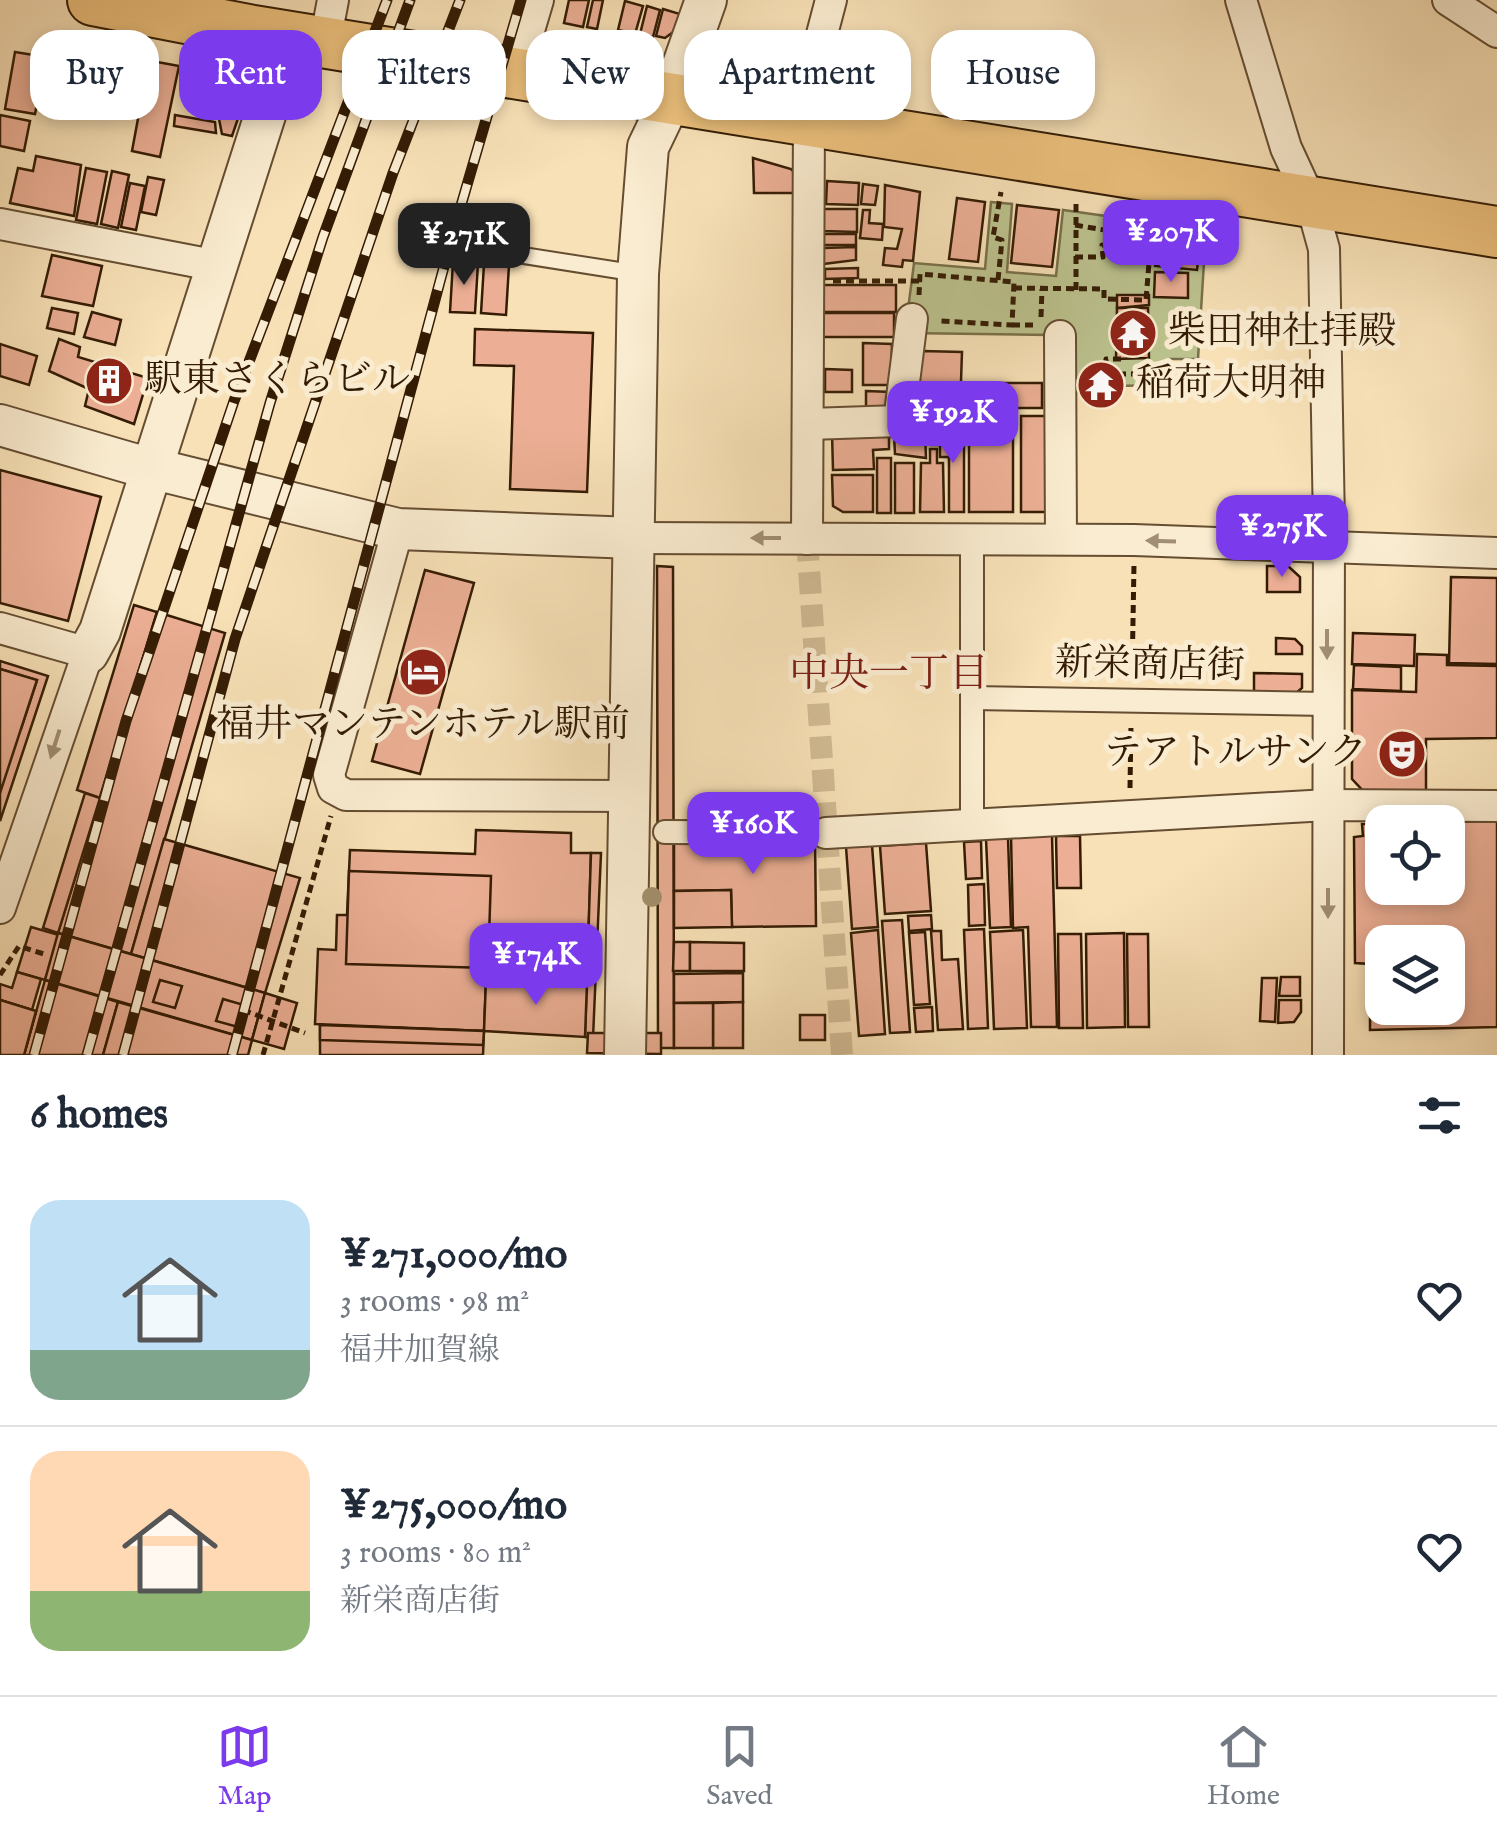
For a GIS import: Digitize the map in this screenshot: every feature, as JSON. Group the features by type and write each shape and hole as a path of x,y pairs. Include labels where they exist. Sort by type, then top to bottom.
{"main road":[{"path":"92,0 316,26 684,101"},
{"path":"821,120 1497,232"}],"street":[{"path":"522,54 538,0"},
{"path":"626,1055 638,274 648,147 671,99 706,0"},
{"path":"823,30 831,0"},
{"path":"1240,0 1286,148 1311,202 1324,248 1328,1055"},
{"path":"1448,0 1497,32"},
{"path":"0,908 88,652 100,631 218,266 316,26"},
{"path":"807,538 809,120"},
{"path":"0,224 218,266"},
{"path":"809,424 900,421 915,319"},
{"path":"1051,330 1060,383 1061,539"},
{"path":"0,425 398,529 634,538 1061,539 1497,553"},
{"path":"398,529 329,775 333,788 346,795 632,796"},
{"path":"972,540 972,825"},
{"path":"0,628 88,652"},
{"name":"新栄商店街","path":"972,698 1326,704"},
{"path":"665,832 826,834 1328,806 1497,806"}],"lane":[{"path":"476,248 638,274"}],"path":[{"path":"998,280 1002,240 993,237 1001,192"},
{"path":"1076,204 1076,290"},
{"path":"1013,288 1104,289 1104,300 1146,300 1154,238 1075,225"},
{"path":"1075,257 1103,257 1102,245 1151,249"},
{"path":"1012,324 1014,282 920,274 915,319 1051,330"},
{"path":"807,281 920,280"},
{"path":"1105,374 1106,359 1120,359"},
{"path":"1060,383 1076,383 1076,374 1143,374"},
{"path":"263,1055 333,808"},
{"path":"0,975 18,946 47,955"},
{"path":"243,1010 306,1033"}],"green space":[{"path":"991,202 1012,204 1007,272 1056,276 1063,210 1206,230 1198,359 1170,359 1166,385 1115,386 1114,393 1050,393 1050,335 905,333 914,263 985,269"}],"building":[{"path":"569,0 589,0 583,27 564,23"},
{"path":"593,0 603,0 597,29 587,27"},
{"path":"625,1 643,6 636,30 618,30"},
{"path":"647,6 660,10 655,30 641,30"},
{"path":"663,9 680,14 676,30 665,38 664,30 658,30"},
{"path":"15,52 30,54 30,113 5,109"},
{"path":"159,62 179,66 160,157 132,151 138,120 159,120"},
{"path":"0,115 30,121 24,151 0,146"},
{"path":"175,115 179,120 215,122 216,133 174,126"},
{"path":"219,120 237,120 232,136 222,134"},
{"path":"36,156 81,165 74,216 10,203 18,168 33,171"},
{"path":"753,158 791,169 796,174 796,193 754,193"},
{"path":"86,168 107,172 97,224 76,220"},
{"path":"112,171 129,175 118,228 101,224"},
{"path":"148,177 164,180 156,215 141,212"},
{"path":"827,181 859,183 858,205 826,204"},
{"path":"130,183 145,186 136,230 121,227"},
{"path":"863,184 878,186 875,205 861,204"},
{"path":"885,185 920,192 913,261 903,260 902,267 883,265 885,248 897,249 902,229 884,227"},
{"path":"957,198 985,202 978,262 949,259"},
{"path":"1017,205 1059,210 1052,267 1011,263"},
{"path":"822,209 857,209 857,232 822,231"},
{"path":"863,210 870,210 869,223 883,224 882,240 860,238"},
{"path":"1159,229 1201,233 1197,270 1155,266"},
{"path":"822,234 856,234 856,245 822,245"},
{"path":"856,247 856,260 823,264 823,248"},
{"path":"52,255 102,266 93,306 42,296"},
{"path":"453,262 478,263 475,313 450,312"},
{"path":"484,264 509,265 506,315 481,313"},
{"path":"858,268 858,278 825,279 825,269"},
{"path":"1155,272 1188,273 1188,298 1154,297"},
{"path":"819,285 896,285 896,312 819,312"},
{"path":"1117,295 1149,295 1149,305 1117,308"},
{"path":"52,308 78,313 74,334 47,328"},
{"name":"柴田神社拝殿","path":"1117,308 1148,308 1149,358 1116,359"},
{"path":"92,312 121,320 115,345 84,337"},
{"path":"823,313 894,313 894,337 822,337"},
{"path":"1173,317 1193,317 1193,342 1173,342"},
{"path":"475,329 593,333 587,492 510,489 514,366 474,365"},
{"name":"駅東さくらビル","path":"59,339 80,347 78,357 148,378 134,424 85,406 89,389 49,371"},
{"path":"863,343 892,344 891,385 863,385"},
{"path":"0,344 37,356 29,385 0,376"},
{"path":"922,351 962,352 960,410 913,410"},
{"path":"825,369 852,370 852,392 825,392"},
{"name":"稲荷大明神","path":"1089,378 1113,379 1112,391 1089,391"},
{"path":"973,383 1042,383 1042,408 973,408"},
{"path":"866,391 891,392 891,412 866,412"},
{"path":"960,413 960,427 916,429 915,415"},
{"path":"1021,416 1047,416 1046,512 1021,512"},
{"path":"969,419 1013,419 1013,512 969,512"},
{"path":"889,432 889,449 873,450 874,469 833,470 832,433"},
{"path":"925,432 926,458 895,454 894,434"},
{"path":"931,433 964,433 964,512 949,512 949,457 940,457 940,445 931,445"},
{"path":"930,449 937,449 937,463 943,463 944,512 920,512 921,463 930,463"},
{"path":"877,458 891,458 891,513 877,513"},
{"path":"895,463 914,463 914,513 895,513"},
{"path":"0,470 101,497 68,621 0,603"},
{"path":"832,475 873,475 873,512 843,512 833,506"},
{"path":"657,566 673,567 674,1048 658,1048"},
{"path":"1267,566 1288,566 1300,577 1300,592 1267,592"},
{"name":"福井マンテンホテル駅前","path":"425,570 474,583 420,774 372,761"},
{"path":"1451,577 1497,578 1497,664 1449,663"},
{"path":"134,605 157,612 100,798 77,790"},
{"path":"157,612 225,633 131,954 58,933"},
{"path":"1353,633 1415,635 1414,666 1352,664"},
{"path":"1276,638 1295,639 1302,646 1302,654 1276,654"},
{"path":"1417,654 1447,655 1447,665 1497,666 1497,738 1426,739 1426,795 1368,796 1352,779 1352,690 1416,692"},
{"path":"0,661 48,676 0,821"},
{"path":"1354,665 1401,667 1401,691 1353,689"},
{"path":"0,669 37,680 21,729 0,722"},
{"path":"0,669 37,680 0,793"},
{"path":"1254,673 1302,674 1302,688 1295,694 1254,693"},
{"path":"85,793 100,798 58,933 43,928"},
{"path":"1497,821 1497,1027 1370,1030 1370,1025 1465,1025 1465,925 1365,925 1365,964 1355,963 1354,837 1363,836 1365,824 1365,905 1465,905 1465,822"},
{"path":"476,830 571,833 571,853 591,853 587,983 486,980 484,1031 315,1024 318,949 336,950 337,915 347,915 350,850 475,854"},
{"path":"1052,835 1057,1027 1031,1027 1028,927 1013,928 1011,836"},
{"path":"1056,836 1080,836 1081,888 1057,888"},
{"path":"815,837 816,926 732,927 731,890 674,891 674,839"},
{"path":"1008,838 1011,927 990,928 986,839"},
{"path":"164,839 300,878 265,993 131,954"},
{"path":"981,841 982,878 966,879 964,842"},
{"path":"926,843 931,911 885,914 880,846"},
{"path":"872,845 878,927 852,929 846,847"},
{"path":"591,853 601,853 593,1038 585,1037"},
{"path":"349,871 491,876 488,968 346,964"},
{"path":"984,884 985,925 969,926 968,885"},
{"path":"731,890 732,927 674,928 674,891"},
{"path":"931,915 932,929 909,931 908,916"},
{"path":"902,920 910,1032 890,1033 882,921"},
{"path":"31,927 59,935 45,980 17,972"},
{"path":"984,929 988,1028 968,1029 964,930"},
{"path":"878,930 885,1034 859,1036 851,933"},
{"path":"1023,930 1027,1028 994,1029 990,932"},
{"path":"931,931 941,931 942,960 958,959 963,1029 938,1030"},
{"path":"925,932 930,1004 914,1005 909,933"},
{"path":"58,933 265,993 252,1040 45,980"},
{"path":"1124,933 1125,1027 1087,1028 1086,934"},
{"path":"1058,934 1081,934 1083,1028 1059,1028"},
{"path":"1127,934 1148,934 1149,1027 1128,1027"},
{"path":"537,937 552,940 564,949 573,961 573,991 564,1003 552,1012 537,1015 522,1012 510,1003 501,991 498,976 501,961 510,949 522,940"},
{"path":"674,942 690,942 690,971 673,971"},
{"path":"690,942 744,943 744,971 690,971"},
{"path":"17,972 41,979 32,1010 0,1000 0,984 12,988"},
{"path":"743,973 743,1002 674,1003 674,974"},
{"path":"1281,977 1300,977 1300,996 1279,996"},
{"path":"1262,978 1277,978 1275,1022 1260,1021"},
{"path":"45,980 118,1002 103,1055 24,1055"},
{"path":"160,980 182,986 175,1008 153,1002"},
{"path":"486,980 587,983 585,1037 484,1031"},
{"path":"265,993 297,1003 284,1049 252,1040"},
{"path":"223,999 244,1005 238,1027 216,1021"},
{"path":"0,1000 36,1011 24,1055 0,1055"},
{"path":"0,1000 36,1011 24,1055 0,1055"},
{"path":"1279,1000 1301,1000 1301,1012 1294,1022 1278,1023"},
{"path":"118,1002 252,1040 248,1055 103,1055"},
{"path":"743,1002 743,1048 713,1048 713,1003"},
{"path":"674,1003 713,1003 713,1048 674,1048"},
{"path":"932,1007 933,1031 916,1032 914,1008"},
{"path":"800,1015 825,1015 825,1040 800,1040"},
{"path":"320,1025 484,1031 483,1055 320,1055"},
{"path":"320,1025 484,1031 483,1045 320,1040"},
{"path":"588,1033 661,1033 661,1054 587,1053"}],"tunnel":[{"path":"807,539 842,1055"}],"railway":[{"path":"34,1055 126,721 234,401 387,0"},
{"path":"87,1055 270,403 323,237 410,0"},
{"path":"123,1055 235,639 393,173 460,0"},
{"path":"232,1055 453,233 521,0"}],"place":[{"name":"柴田神社拝殿","path":"1133,333"},
{"name":"駅東さくらビル","path":"109,381"},
{"name":"稲荷大明神","path":"1101,385"},
{"name":"福井マンテンホテル駅前","path":"423,672"},
{"name":"テアトルサンク","path":"1402,754"}],"district":[{"name":"中央一丁目","path":"889,675"}]}
